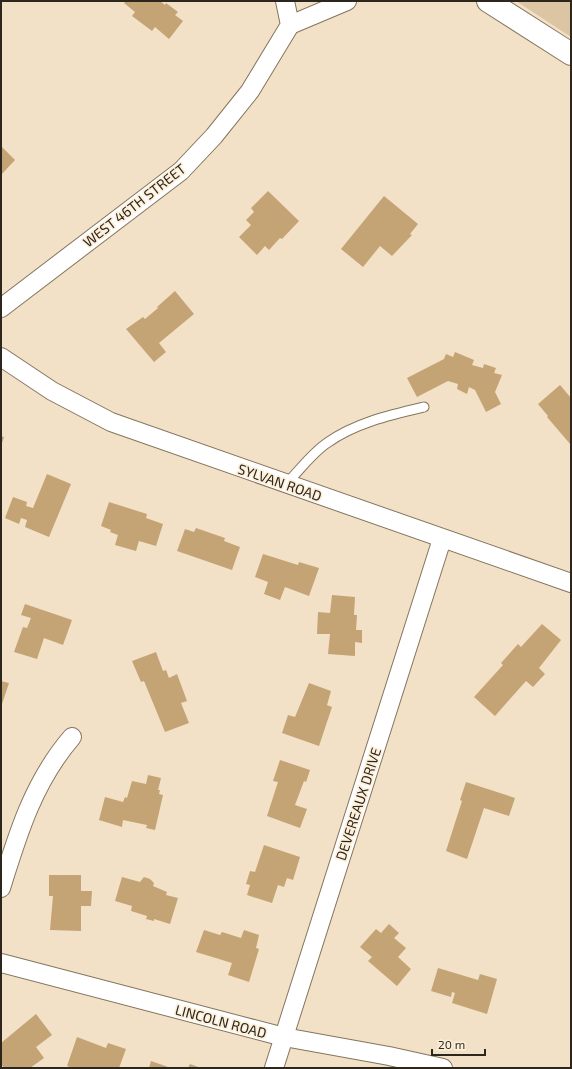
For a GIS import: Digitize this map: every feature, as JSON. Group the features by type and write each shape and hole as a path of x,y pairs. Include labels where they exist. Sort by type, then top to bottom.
{"main road":[{"path":"488,1 571,54"}],"street":[{"path":"286,1 290,25 347,1"},
{"name":"WEST 46TH STREET","path":"1,308 181,171 209,142 250,91 290,25"},
{"name":"SYLVAN ROAD","path":"1,357 52,391 102,418 442,539 571,583"},
{"name":"DEVEREAUX DRIVE","path":"274,1068 442,539"},
{"path":"1,888 17,836 32,798 48,770 72,737"},
{"name":"LINCOLN ROAD","path":"1,963 284,1037 376,1053 443,1068"}],"lane":[{"path":"286,484 326,443 345,432 388,416 424,407"}],"shaded area":[{"path":"516,1 571,1 571,37"}],"building":[{"path":"126,1 160,1 165,5 166,3 178,12 175,15 183,21 169,39 155,27 152,31 132,16 135,12 124,3"},
{"path":"1,146 15,160 1,175"},
{"path":"268,191 299,221 269,250 265,246 257,255 239,237 251,225 246,220 254,212 251,208"},
{"path":"384,196 418,224 410,234 412,235 392,256 380,246 363,267 341,249"},
{"path":"175,291 194,314 159,343 166,352 154,362 126,329 143,317 145,319"},
{"path":"455,352 474,360 472,365 483,368 484,364 496,368 494,373 502,375 495,392 501,404 486,412 475,390 469,387 467,394 457,389 458,384 448,381 417,397 407,378 444,359 446,354 453,357"},
{"path":"560,385 571,398 571,445 538,404"},
{"path":"1,436 4,437 1,446"},
{"path":"47,474 71,484 49,537 25,527 27,520 21,518 19,524 5,518 13,497 27,502 26,506 33,508"},
{"path":"109,502 147,514 146,518 163,524 156,546 139,541 136,551 115,545 118,535 101,526"},
{"path":"196,528 225,538 224,541 240,547 232,570 177,551 185,529 194,532"},
{"path":"263,554 298,565 299,562 319,568 309,596 285,587 280,600 264,594 268,582 255,577"},
{"path":"332,595 355,597 354,615 357,615 356,630 362,630 362,643 355,642 355,656 328,654 330,634 317,634 318,612 330,613"},
{"path":"25,604 72,620 63,645 44,638 37,659 14,652 23,627 27,628 31,618 21,615"},
{"path":"542,624 561,640 539,668 545,674 533,687 526,681 495,716 474,697 503,665 501,663 518,644 521,647"},
{"path":"156,652 163,671 166,670 169,678 177,674 187,701 181,703 189,723 165,732 144,681 141,682 132,661"},
{"path":"1,681 9,683 1,707"},
{"path":"309,683 331,691 327,705 332,707 319,746 282,733 288,715 295,717"},
{"path":"280,760 310,770 295,805 307,809 300,828 267,816 278,782 273,781"},
{"path":"148,775 161,778 158,790 160,790 159,794 163,795 155,830 146,828 147,825 123,820 122,827 99,820 105,797 123,802 125,797 127,798 132,781 146,784"},
{"path":"466,782 515,798 509,816 484,808 467,859 446,851 462,801 460,800"},
{"path":"264,845 300,857 293,880 287,878 284,887 278,885 272,903 247,895 250,885 246,884 250,871 255,872"},
{"path":"49,875 81,875 81,891 92,891 91,906 81,906 81,931 50,930 53,896 49,896"},
{"path":"122,877 140,882 144,877 150,879 154,883 153,886 167,892 166,895 178,898 170,924 154,919 154,921 146,919 147,916 131,911 132,906 115,901"},
{"path":"389,924 399,933 394,938 406,948 398,957 411,969 397,986 368,961 372,957 360,947 376,929 381,933"},
{"path":"204,930 220,935 222,932 241,938 244,930 259,935 256,948 259,949 249,982 228,975 232,963 196,952"},
{"path":"438,968 478,980 480,974 497,979 487,1014 452,1003 455,993 452,992 451,997 431,991"},
{"path":"36,1014 52,1035 36,1047 44,1058 30,1068 4,1068 1,1064 1,1043"},
{"path":"77,1037 106,1048 108,1043 126,1049 119,1068 73,1068 67,1066"},
{"path":"151,1061 171,1068 149,1068"},
{"path":"190,1064 201,1068 188,1068"}]}
